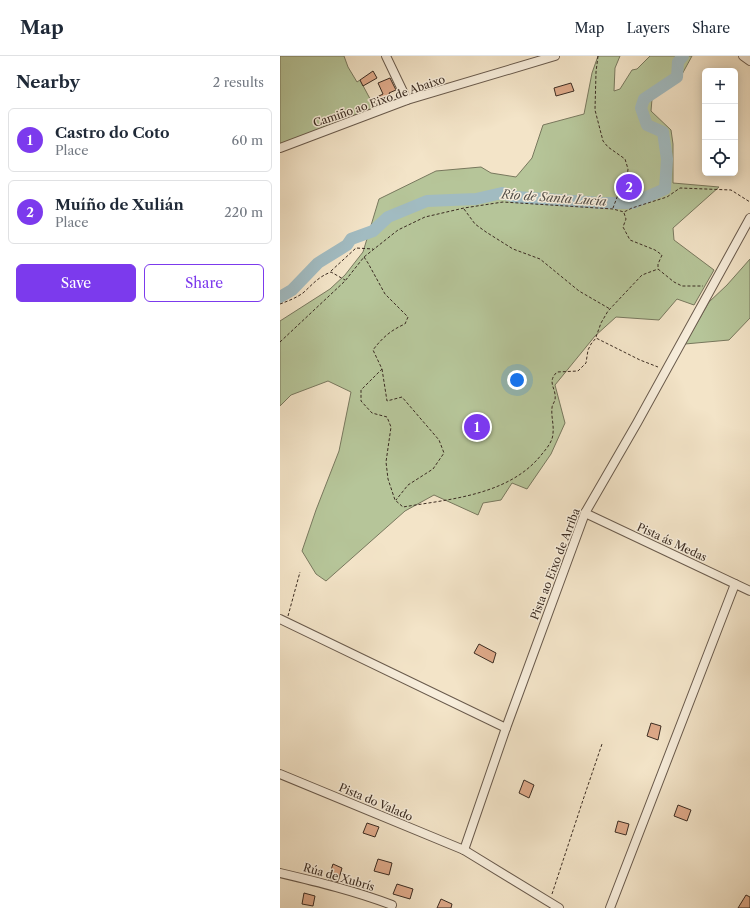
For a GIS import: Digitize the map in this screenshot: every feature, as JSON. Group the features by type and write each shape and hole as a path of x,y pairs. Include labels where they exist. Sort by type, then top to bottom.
{"street":[{"path":"386,56 407,100"},
{"name":"Camiño ao Eixo de Abaixo","path":"280,148 407,100 542,58 555,56"},
{"path":"743,56 750,61"},
{"name":"Pista ao Eixo de Arriba","path":"464,850 506,728 585,513 637,423 750,218"},
{"name":"Pista ás Medas","path":"585,513 750,591"},
{"path":"610,908 735,584"},
{"path":"283,620 506,728"},
{"name":"Pista do Valado","path":"280,774 464,850 559,908"},
{"name":"Rúa de Xubrís","path":"280,873 362,894 392,905"}],"path":[{"path":"598,56 595,110 603,141 608,147 625,159 628,169 627,179 619,192 613,209"},
{"path":"280,342 345,281 364,258 374,249 398,230 425,217 464,208 503,202 613,209 624,212 667,197 680,188 731,190 750,202"},
{"path":"464,208 475,224 486,232 513,249 540,259 579,291 610,309"},
{"path":"624,212 626,219 623,227 630,240 655,250 662,255 658,264 658,269"},
{"path":"280,304 303,293 322,275 331,272 356,248 374,249"},
{"path":"364,258 385,294 408,317 405,324 396,328 382,338 373,350 382,369 387,401 402,397 438,440 444,454 433,470 408,485 395,500"},
{"path":"382,369 361,390 361,401 372,413 386,417 391,427 386,462 388,479 395,500 403,507 480,493 524,472 539,459 549,445 553,433 552,407 555,399 551,382 554,375 557,372 578,371 586,363 588,350 596,338 601,323 610,309 642,275 658,269"},
{"path":"658,269 674,282 682,286 712,287"},
{"path":"331,272 345,281"},
{"path":"596,338 666,371"},
{"path":"283,620 300,572"},
{"path":"550,903 602,744"}],"green space":[{"path":"280,56 344,56 348,67 357,82 360,80 376,110 280,144"},
{"path":"598,56 620,56 615,68 614,91 620,89 632,70 637,69 650,56 692,56 680,78 652,99 651,111 671,130 673,144 673,183 719,187 673,228 674,240 714,270 694,305 677,299 659,320 616,317 595,336 555,385 565,423 551,454 527,489 512,483 501,500 483,503 478,515 434,495 405,511 326,581 316,574 302,551 339,451 351,392 328,381 291,395 280,406 280,321 330,289 345,275 363,252 379,199 436,171 481,167 491,173 516,177 532,158 543,125 584,114 592,73"},
{"path":"750,259 750,318 729,340 685,344 709,302 727,285"}],"building":[{"path":"373,71 377,78 363,86 360,80"},
{"path":"390,78 396,90 389,93 392,99 375,106 371,100 383,94 378,83"},
{"path":"571,83 574,91 556,96 554,88"},
{"path":"479,644 496,653 493,663 474,653"},
{"path":"651,723 661,726 658,740 647,736"},
{"path":"524,780 534,785 529,798 519,793"},
{"path":"678,805 691,810 687,821 674,816"},
{"path":"618,821 629,824 626,835 615,832"},
{"path":"367,823 379,827 375,837 363,833"},
{"path":"378,859 392,863 389,875 374,871"},
{"path":"333,864 342,868 338,882 328,879"},
{"path":"397,884 413,889 410,899 393,894"},
{"path":"304,893 315,896 313,906 302,904"},
{"path":"746,895 750,897 750,908 738,908"},
{"path":"441,899 452,904 451,908 437,908"}],"waterway":[{"name":"Río de Santa Lucía","path":"280,297 292,290 318,263 347,245 351,239 373,231 388,217 427,201 476,199 502,193 516,197 602,203 633,203 665,189 667,159 663,132 647,125 641,108 644,99 677,77 678,62 683,56"}],"place":[{"name":"Muíño de Xulián","path":"629,187"},
{"name":"Castro do Coto","path":"477,427"}]}
